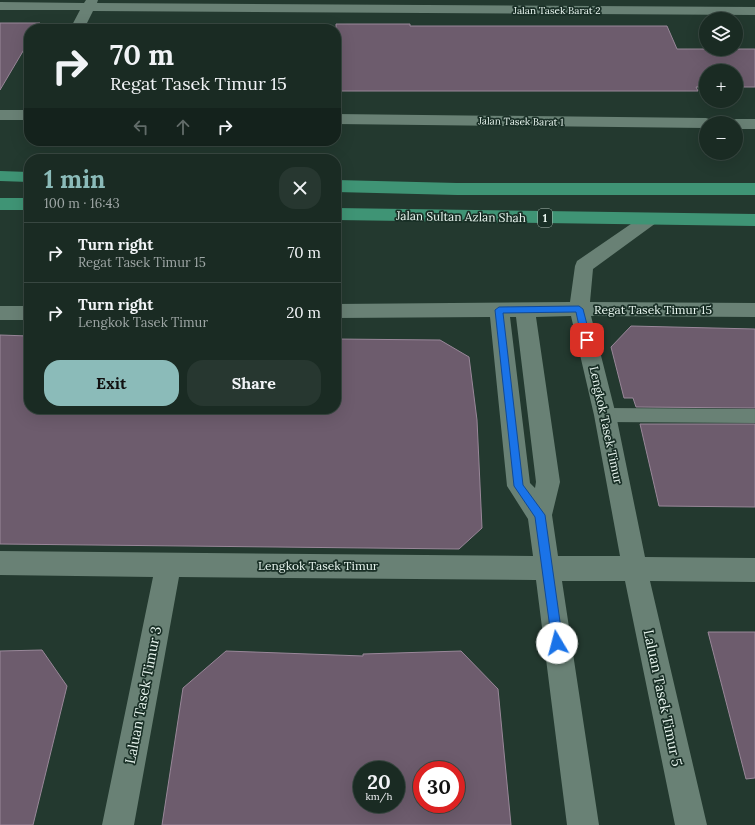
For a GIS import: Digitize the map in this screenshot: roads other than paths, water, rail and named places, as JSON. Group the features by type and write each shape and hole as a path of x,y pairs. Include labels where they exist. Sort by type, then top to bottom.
{"main road":[{"path":"0,176 24,177"},
{"path":"341,186 457,189 755,189"},
{"path":"0,204 24,204"},
{"name":"Jalan Sultan Azlan Shah","path":"341,214 755,220"}],"street":[{"name":"Jalan Tasek Barat 2","path":"0,6 91,3 755,11"},
{"path":"80,24 91,3"},
{"path":"0,115 24,115"},
{"name":"Jalan Tasek Barat 1","path":"341,119 699,123"},
{"path":"743,124 755,124"},
{"name":"Lengkok Tasek Timur","path":"635,570 605,415 579,309 584,266 650,219"},
{"name":"Regat Tasek Timur 15","path":"341,311 579,309 755,310"},
{"path":"499,310 519,486 540,515"},
{"path":"525,310 548,482 540,515 546,567 583,825"},
{"path":"0,313 24,313"},
{"name":"Lengkok Tasek Timur","path":"0,563 755,570"},
{"name":"Laluan Tasek Timur 3","path":"118,825 168,565"},
{"name":"Laluan Tasek Timur 5","path":"635,570 691,825"}],"lane":[{"path":"605,415 755,416"}]}
